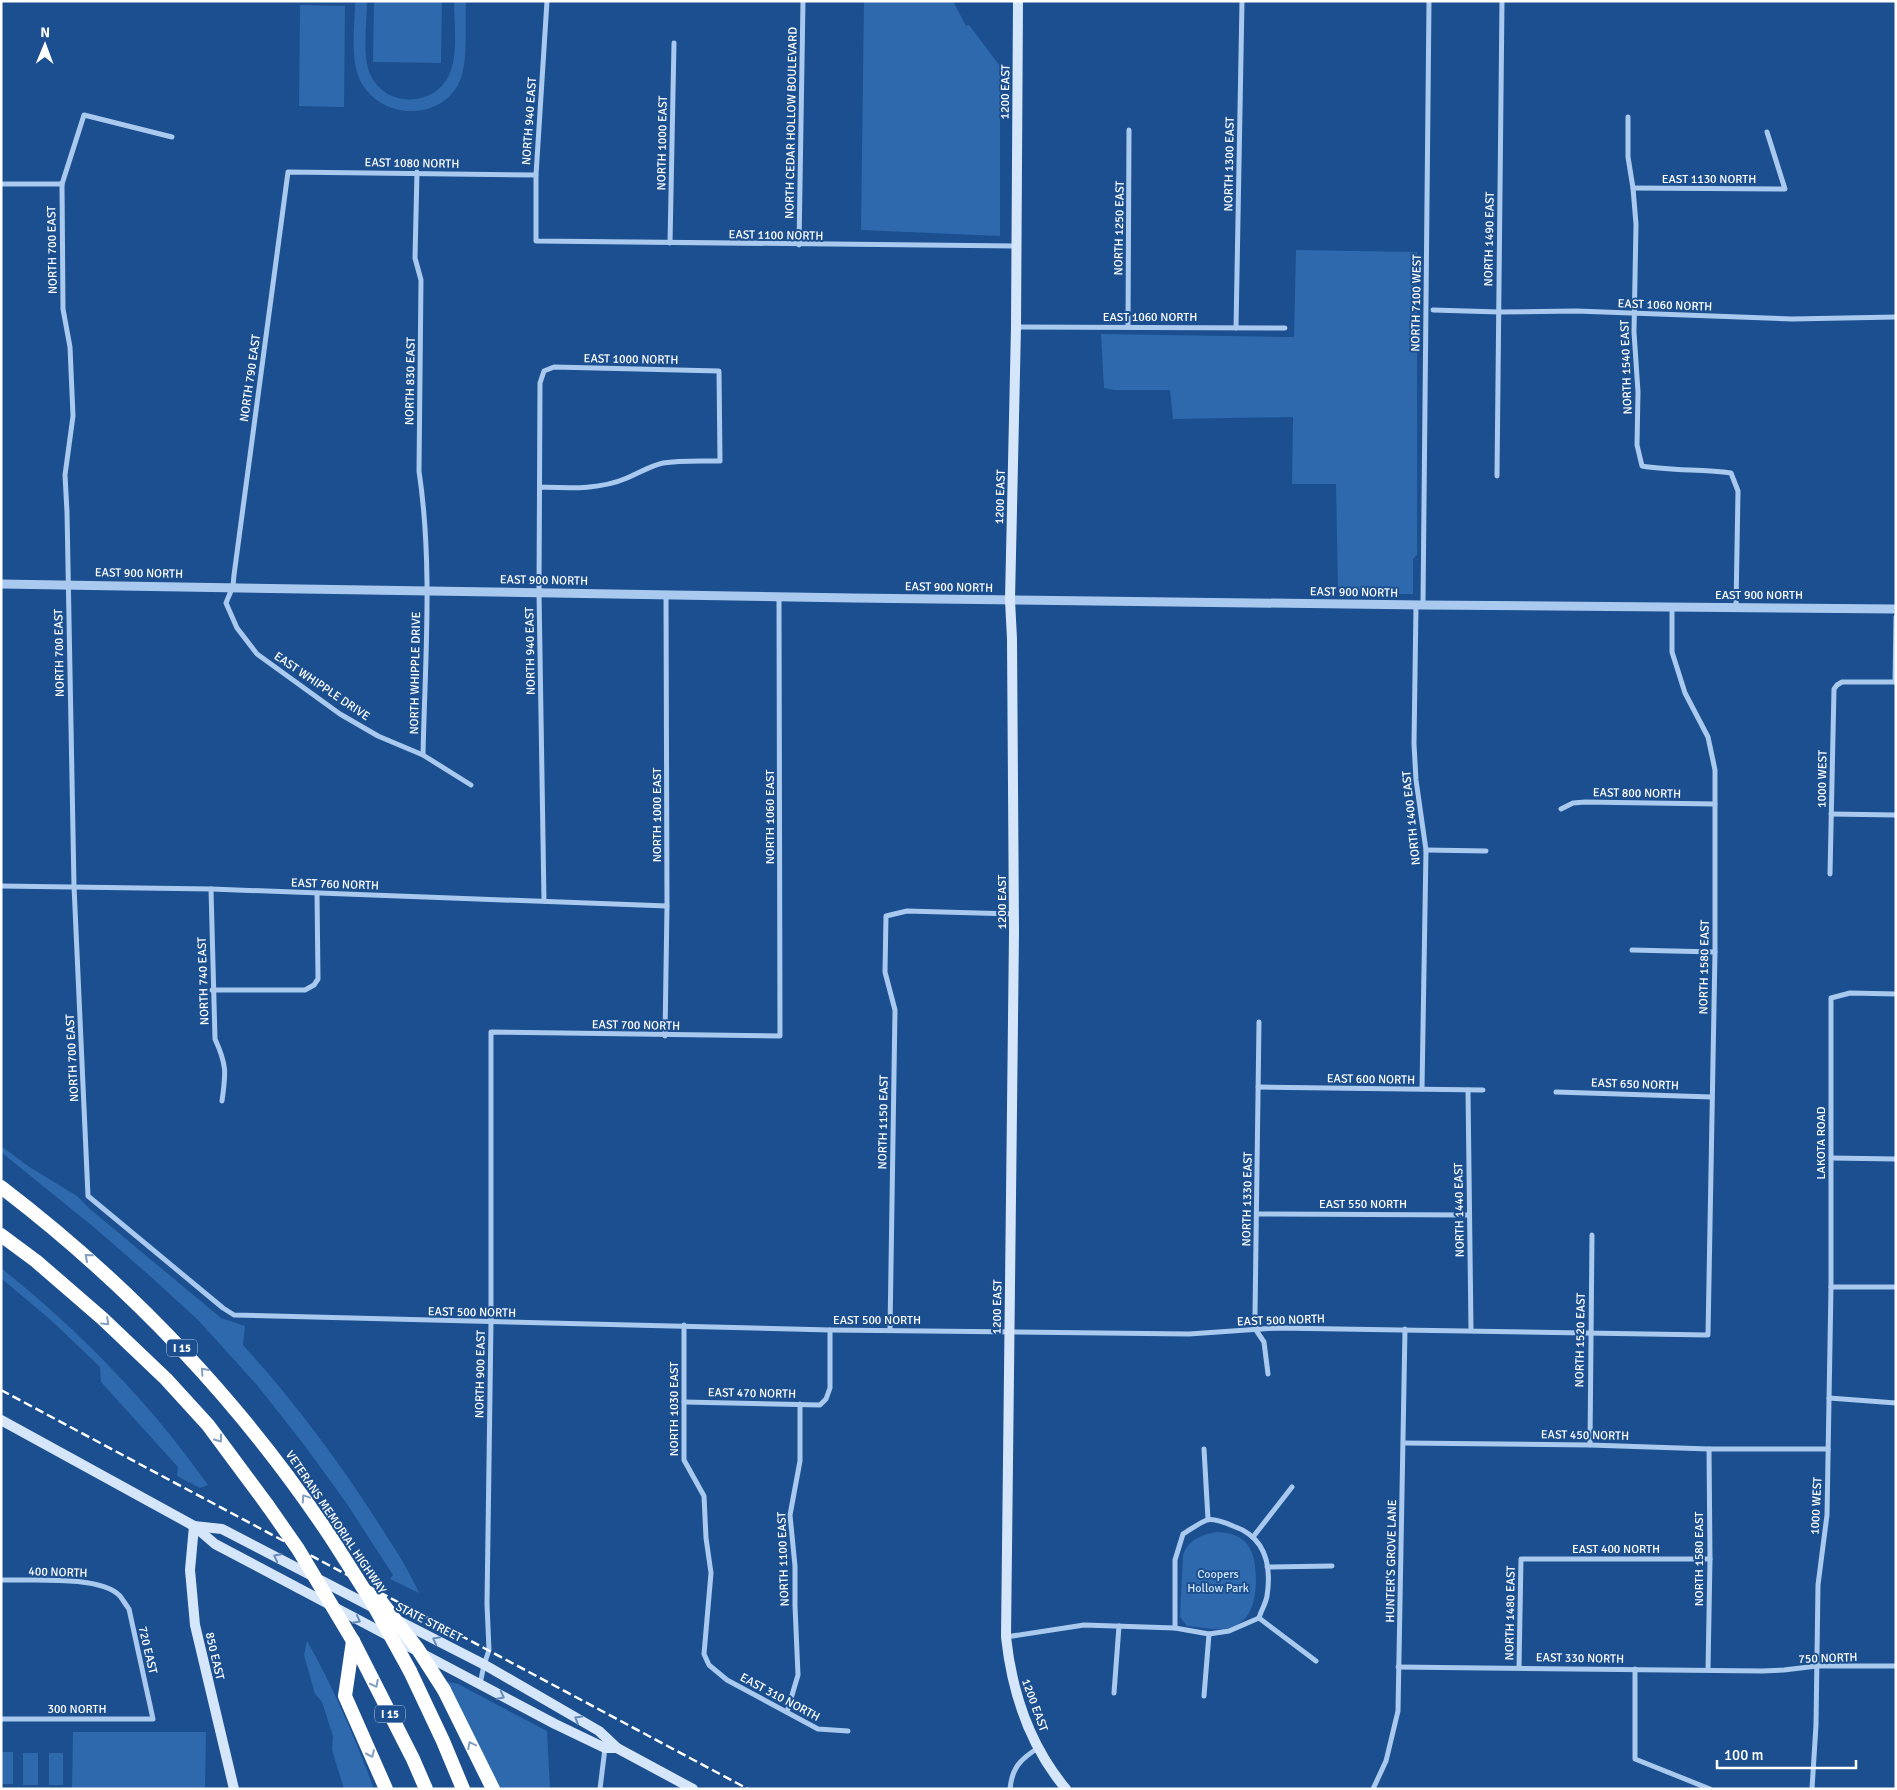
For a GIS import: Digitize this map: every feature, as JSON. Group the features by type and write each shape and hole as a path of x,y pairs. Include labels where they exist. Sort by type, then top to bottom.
{"highway":[{"name":"VETERANS MEMORIAL HIGHWAY","path":"1,1187 100,1268 182,1348 222,1392 297,1486 353,1570 410,1671 443,1741 462,1789"},
{"name":"I 15","path":"1,1235 36,1261 95,1312 166,1379 208,1425 298,1550 353,1641 413,1759 426,1789"},
{"path":"353,1570 402,1628 444,1690 492,1789"},
{"path":"353,1641 345,1696 386,1789"}],"main road":[{"name":"1200 EAST","path":"1018,1 1016,327 1010,600 1013,677 1014,914 1006,1637 1012,1681 1018,1699 1038,1748 1066,1789"},
{"name":"STATE STREET","path":"1,1420 194,1526 215,1544 480,1685 605,1748 617,1748"},
{"name":"STATE STREET","path":"194,1526 222,1529 484,1665 599,1731 617,1748 693,1789"},
{"name":"850 EAST","path":"194,1526 190,1570 195,1625 234,1789"}],"street":[{"name":"NORTH 940 EAST","path":"536,241 536,175 547,1"},
{"name":"NORTH CEDAR HOLLOW BOULEVARD","path":"799,245 803,1"},
{"name":"NORTH 1300 EAST","path":"1236,328 1242,1"},
{"name":"NORTH 7100 WEST","path":"1419,605 1429,1"},
{"name":"NORTH 1490 EAST","path":"1497,476 1502,1"},
{"name":"NORTH 1000 EAST","path":"670,243 674,43"},
{"name":"NORTH 700 EAST","path":"88,1196 74,886 65,475 73,416 70,347 63,309 62,184 84,115 172,137"},
{"name":"NORTH 1540 EAST","path":"1628,117 1628,157 1636,224 1634,314 1638,392 1637,446 1642,466 1659,469 1709,470 1732,473 1738,491 1736,607"},
{"name":"NORTH 1250 EAST","path":"1128,327 1130,130"},
{"name":"EAST 1130 NORTH","path":"1633,188 1785,189 1767,132"},
{"name":"EAST 1080 NORTH","path":"288,172 417,172 536,175"},
{"name":"NORTH 790 EAST","path":"233,586 288,172"},
{"name":"NORTH 830 EAST","path":"417,172 415,258 421,280 419,471 426,536 426,590"},
{"path":"1,184 62,184"},
{"name":"EAST 1100 NORTH","path":"536,241 1016,246"},
{"name":"EAST 1060 NORTH","path":"1433,310 1498,312 1576,311 1792,320 1896,317"},
{"name":"EAST 1060 NORTH","path":"1016,327 1285,328"},
{"name":"EAST 1000 NORTH","path":"540,487 577,488 605,485 628,478 662,463 720,461 719,371 554,367 544,370"},
{"name":"NORTH 940 EAST","path":"544,370 540,383 539,592 544,902"},
{"name":"EAST 900 NORTH","path":"1,584 233,586 779,597 1896,609"},
{"name":"EAST WHIPPLE DRIVE","path":"233,586 226,603 236,628 256,654 340,714 378,736 423,755 471,785"},
{"name":"NORTH WHIPPLE DRIVE","path":"423,755 426,590"},
{"name":"NORTH 1000 EAST","path":"665,1036 667,906 666,595"},
{"name":"NORTH 1060 EAST","path":"779,597 780,1036"},
{"name":"NORTH 1400 EAST","path":"1419,605 1414,744 1416,780 1426,850 1422,1089"},
{"name":"NORTH 1580 EAST","path":"1672,607 1672,652 1685,693 1708,737 1715,770 1715,952 1708,1335"},
{"path":"1895,682 1896,617"},
{"name":"1000 WEST","path":"1830,874 1832,705 1834,689 1836,685 1842,682 1895,682"},
{"name":"EAST 800 NORTH","path":"1561,809 1585,802 1715,804"},
{"path":"1831,814 1896,815"},
{"path":"1426,850 1486,851"},
{"name":"EAST 760 NORTH","path":"1,886 211,889 667,906"},
{"name":"NORTH 740 EAST","path":"211,889 212,990 215,1039 224,1058 226,1075 222,1101"},
{"path":"212,990 292,991 305,990 314,985 318,978 317,893"},
{"name":"NORTH 1150 EAST","path":"890,1330 894,1010 885,972 886,916 907,911 1014,914"},
{"path":"1632,950 1715,952"},
{"name":"LAKOTA ROAD","path":"1831,1287 1831,998 1850,993 1896,994"},
{"name":"NORTH 1330 EAST","path":"1259,1022 1256,1330 1264,1342 1268,1374"},
{"name":"EAST 700 NORTH","path":"491,1032 665,1036 780,1036"},
{"name":"NORTH 900 EAST","path":"480,1685 489,1650 487,1604 491,1322 491,1032"},
{"name":"EAST 600 NORTH","path":"1258,1087 1483,1090"},
{"name":"NORTH 1440 EAST","path":"1468,1090 1471,1330"},
{"name":"EAST 650 NORTH","path":"1556,1092 1712,1097"},
{"path":"1831,1158 1896,1159"},
{"name":"EAST 500 NORTH","path":"88,1196 223,1308 234,1315 830,1330 1189,1334 1277,1328 1708,1335"},
{"name":"EAST 550 NORTH","path":"1257,1214 1469,1215"},
{"name":"NORTH 1520 EAST","path":"1590,1445 1592,1235"},
{"path":"1831,1287 1896,1287"},
{"name":"1000 WEST","path":"1812,1789 1816,1725 1818,1585 1827,1515 1831,1287"},
{"name":"NORTH 1030 EAST","path":"684,1325 684,1460 704,1496 706,1538 712,1573 704,1654 709,1665"},
{"name":"EAST 470 NORTH","path":"684,1402 820,1405 826,1399 830,1388 830,1330"},
{"name":"HUNTER'S GROVE LANE","path":"1373,1789 1386,1761 1398,1711 1406,1330"},
{"path":"1829,1398 1896,1403"},
{"name":"NORTH 1100 EAST","path":"787,1712 798,1675 794,1606 795,1566 790,1515 800,1461 800,1404"},
{"name":"EAST 450 NORTH","path":"1404,1443 1590,1445 1709,1449 1828,1448"},
{"path":"1204,1449 1208,1519"},
{"name":"NORTH 1580 EAST","path":"1708,1670 1709,1449"},
{"path":"1253,1537 1292,1487"},
{"path":"1006,1637 1084,1625 1175,1628 1209,1634 1229,1631 1259,1618 1267,1597 1267,1567 1264,1550 1253,1537 1241,1529 1208,1519 1183,1534 1175,1560 1175,1628"},
{"name":"EAST 400 NORTH","path":"1521,1558 1710,1559"},
{"name":"NORTH 1480 EAST","path":"1519,1668 1521,1558"},
{"path":"1267,1567 1332,1566"},
{"name":"400 NORTH","path":"1,1580 83,1581 113,1592"},
{"name":"720 EAST","path":"113,1592 119,1595 129,1609 154,1719"},
{"path":"1259,1618 1316,1661"},
{"path":"1114,1693 1119,1626"},
{"path":"1204,1696 1209,1634"},
{"name":"EAST 310 NORTH","path":"709,1665 727,1680 818,1729 848,1732"},
{"name":"750 NORTH","path":"1762,1671 1817,1666 1896,1666"},
{"name":"EAST 330 NORTH","path":"1398,1667 1762,1671"},
{"path":"1635,1669 1635,1760 1710,1789"},
{"name":"300 NORTH","path":"1,1719 154,1719"},
{"path":"599,1731 605,1748 600,1789"},
{"path":"1010,1789 1011,1780 1019,1761 1038,1748"}],"green space":[{"path":"355,1 367,1 366,58 370,74 378,86 388,94 399,98 412,99 424,97 436,91 445,82 451,70 454,54 454,1 466,1 465,61 461,78 453,92 442,102 429,108 414,111 399,110 385,105 372,96 362,84 355,65"},
{"path":"374,1 442,1 441,63 373,62"},
{"path":"864,1 953,1 966,26 969,25 1000,66 1000,236 861,230"},
{"path":"300,5 345,6 344,107 299,106"},
{"path":"1296,250 1417,252 1417,555 1413,559 1413,594 1347,594 1347,589 1338,589 1336,484 1292,484 1293,417 1173,419 1170,390 1115,390 1104,388 1101,334 1294,337"},
{"path":"1,1146 28,1166 77,1196 90,1209 221,1318 245,1326 243,1345 296,1407 345,1473 398,1555 419,1593 390,1579 393,1575 347,1504 305,1446 257,1385 199,1321 96,1229 1,1152"},
{"path":"1,1268 58,1317 112,1369 162,1425 208,1485 200,1488 177,1476 178,1467 101,1382 100,1367 53,1322 1,1278"},
{"name":"Coopers Hollow Park","path":"1217,1532 1237,1536 1249,1546 1255,1562 1256,1572 1253,1604 1242,1621 1229,1628 1213,1629 1187,1626 1180,1617 1183,1555 1192,1541"},
{"path":"307,1641 343,1714 374,1789 344,1789 332,1750 333,1736 322,1702 315,1694 304,1655"},
{"path":"446,1681 458,1684 547,1731 550,1789 497,1789 464,1724"},
{"path":"73,1732 206,1732 205,1789 72,1789"},
{"path":"1,1752 13,1752 13,1784 1,1784"},
{"path":"23,1753 38,1753 38,1785 23,1785"},
{"path":"49,1753 63,1753 63,1785 49,1785"}],"railway":[{"path":"1,1390 748,1789"}]}
